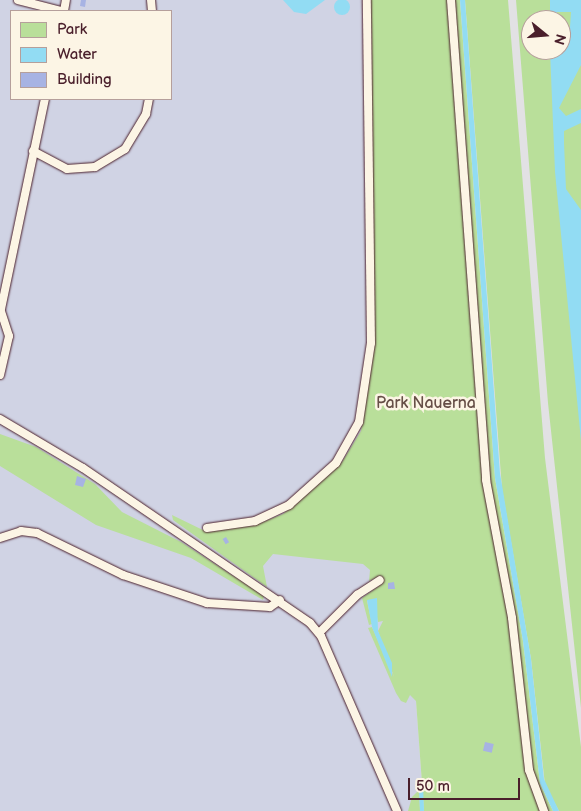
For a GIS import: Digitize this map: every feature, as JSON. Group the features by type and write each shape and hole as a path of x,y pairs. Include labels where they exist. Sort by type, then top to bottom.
{"lane":[{"path":"18,0 59,10"},
{"path":"207,528 255,521 289,505 336,463 359,422 371,343 368,0"},
{"path":"451,0 486,480 512,618 529,770 544,811"},
{"path":"0,375 9,336 0,312 45,100"},
{"path":"33,151 58,166 95,167 125,150 146,114 148,100"},
{"path":"0,419 83,468 280,600 319,633 397,811"},
{"path":"0,538 21,531 37,533 123,575 212,604 270,606 280,600"},
{"path":"319,633 357,595 380,580"}],"shaded area":[{"path":"0,0 371,0 374,346 365,418 416,701 424,811 0,811"}],"green space":[{"name":"Park Nauerna","path":"371,0 460,0 495,478 523,641 540,783 553,811 424,811 416,701 410,695 406,703 401,701 396,693 368,628 372,627 394,677 378,631 383,621 378,622 374,602 367,601 372,624 369,625 362,598 383,583 380,576 369,581 370,570 363,564 273,554 263,566 267,587 173,520 172,515 207,532 255,525 283,514 342,462 361,431 374,346"},
{"path":"465,0 508,0 545,458 581,747 581,811 559,811 545,785 531,659 502,489"},
{"path":"516,0 581,0 581,708 548,403"},
{"path":"0,434 36,447 95,484 122,512 181,542 264,596 263,600 191,558 96,525 0,466"},
{"path":"419,790 420,811 408,811 412,797"}],"water":[{"path":"339,-1 345,-1 350,4 348,13 339,15 334,10 334,4"},
{"path":"283,0 325,0 306,14 294,12"},
{"path":"460,0 465,0 500,473 531,659 544,779 559,811 553,811 540,783 523,641 495,478"},
{"path":"550,0 581,0 581,65 559,108 566,116 581,109 581,123 564,131 564,143 566,189 581,210 581,441 555,172 550,60 571,60 571,10 550,10"},
{"path":"377,598 378,631 392,663 392,677 372,627 367,600"},
{"path":"423,785 424,811 420,811 419,790"}],"building":[{"path":"81,0 86,0 85,7 80,6"},
{"path":"77,476 86,479 83,487 75,485"},
{"path":"226,537 229,542 226,544 223,539"},
{"path":"394,582 395,589 388,589 388,583"},
{"path":"485,742 494,744 492,753 483,751"}]}
